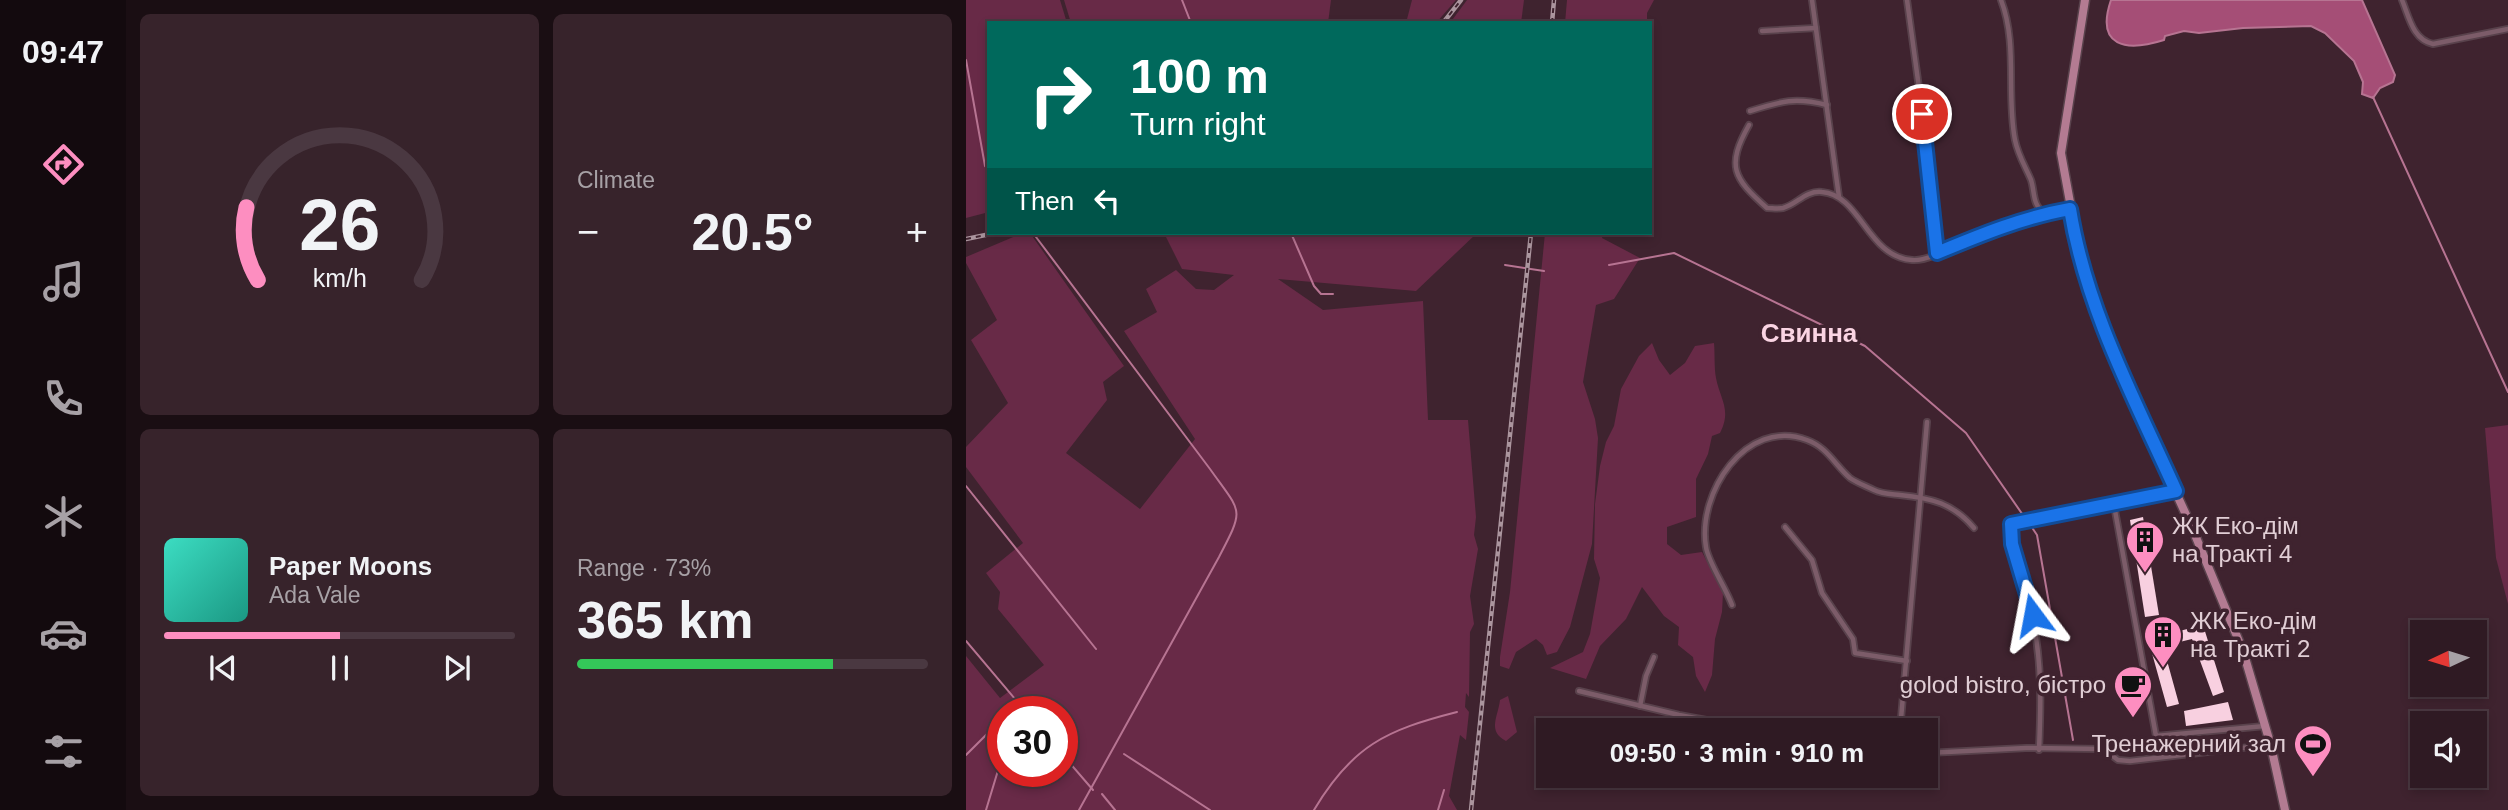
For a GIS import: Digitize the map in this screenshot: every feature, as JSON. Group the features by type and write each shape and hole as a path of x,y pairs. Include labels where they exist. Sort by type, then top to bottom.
{"main road":[{"path":"2085,0 2062,137 2063,166 2070,209 2087,286 2118,366 2176,491 2243,651 2272,749 2285,810"}],"street":[{"path":"1812,0 1839,197 1872,238 1889,253 1913,261 1982,234 2046,213 2070,209"},
{"path":"1907,0 1926,139 1937,253"},
{"path":"2001,0 2009,26 2015,137 2021,162 2031,181 2036,205 2046,213"},
{"path":"2402,0 2415,31 2425,42 2434,44 2508,29"},
{"path":"1762,31 1816,28"},
{"path":"1750,111 1788,99 1803,99 1827,105"},
{"path":"1749,125 1735,155 1734,171 1746,190 1767,208 1784,208 1804,196 1820,191 1839,197"},
{"path":"1901,718 1927,422"},
{"path":"1732,605 1726,587 1706,549 1706,515 1713,489 1744,450 1759,442 1782,436 1806,439 1826,450 1858,483 1880,493 1935,499 1953,507 1974,528"},
{"path":"2039,750 2042,677 2033,615 2012,544 2011,524 2176,491"},
{"path":"2114,505 2156,736 2265,726"},
{"path":"1785,527 1812,560 1822,593 1853,639 1855,653 1907,661"},
{"path":"1640,706 1646,676 1654,657"},
{"path":"1579,691 1700,718"},
{"path":"1938,753 2103,749 2118,760 2250,747 2272,749"}],"shaded area":[{"path":"966,0 1060,0 1066,21 987,21 987,213 966,218"},
{"path":"1064,0 1331,0 1328,21 1070,21"},
{"path":"1412,0 1456,0 1438,21 1407,21"},
{"path":"1467,0 1524,0 1521,21 1451,21"},
{"path":"1567,0 1654,0 1647,13 1647,21 1565,21"},
{"path":"2111,0 2362,0 2395,75 2393,82 2380,88 2373,98 2362,94 2363,82 2354,61 2325,33 2311,26 2243,28 2199,33 2184,31 2165,36 2164,40 2150,44 2126,45 2117,42 2107,28"},
{"path":"1018,235 1031,235 1124,366 1103,382 1107,400 1066,453 1140,509 1195,439 1124,331 1157,312 1146,289 1176,270 1196,289 1214,290 1234,275 1182,269 1165,235 1475,235 1416,291 1278,279 1323,310 1423,301 1428,420 1468,420 1476,517 1474,535 1478,549 1470,596 1474,624 1470,632 1469,697 1466,693 1465,707 1469,712 1466,740 1460,735 1449,796 1457,810 966,810 966,656 998,696 987,696 987,787 1078,787 1078,696 1003,696 1044,665 998,609 1000,592 986,573 1023,543 966,467 966,447 1008,403 971,340 997,320 966,263 966,257"},
{"path":"1545,235 1603,235 1602,238 1640,258 1614,299 1596,305 1583,382 1598,438 1592,544 1570,627 1557,652 1547,655 1543,645 1536,639 1516,652 1509,669 1500,666 1500,657 1510,592"},
{"path":"1652,343 1659,360 1670,375 1685,363 1695,346 1714,343 1716,378 1725,411 1720,433 1712,436 1708,454 1696,479 1696,517 1667,527 1667,544 1681,555 1702,552 1723,593 1712,675 1705,692 1696,676 1693,657 1678,645 1679,627 1664,616 1642,587 1626,619 1600,646 1586,679 1550,668 1583,652 1590,634 1600,578 1594,559 1595,504 1600,466 1606,442 1614,426 1621,389 1639,356"},
{"path":"2508,425 2508,604 2496,558 2485,428"},
{"path":"1508,696 1517,732 1506,741 1497,733 1495,723 1500,700"}],"building":[{"name":"ЖК Еко-дім на Тракті 4","path":"2143,517 2159,615 2145,617 2130,520"},
{"name":"ЖК Еко-дім на Тракті 2","path":"2203,625 2224,692 2213,696 2192,639 2163,646 2179,704 2167,707 2148,639"},
{"path":"2228,702 2233,720 2186,726 2184,711"}],"waterway":[{"path":"1182,0 1190,21"},
{"path":"966,60 987,168"},
{"path":"2373,97 2508,392"},
{"path":"1034,235 1229,495 1236,511 1233,528 1219,557 1079,810"},
{"path":"1292,235 1314,286 1321,294 1333,294"},
{"path":"1609,265 1674,253 1865,346 1966,433 2025,518"},
{"path":"1505,265 1544,271"},
{"path":"966,486 1096,649"},
{"path":"2031,526 2037,535 2073,740"},
{"path":"966,641 1012,696"},
{"path":"1314,810 1342,770 1373,744 1410,726 1457,712"},
{"path":"966,755 987,734"},
{"path":"1124,754 1210,810"},
{"path":"1078,773 1093,790"},
{"path":"986,810 993,787"},
{"path":"1438,810 1444,790"},
{"path":"1102,794 1115,810"}],"railway":[{"path":"1445,21 1461,0"},
{"path":"1552,21 1554,0"},
{"path":"966,239 987,235"},
{"path":"1471,810 1531,235"}],"place":[{"name":"ЖК Еко-дім на Тракті 4","path":"2145,574"},
{"name":"ЖК Еко-дім на Тракті 2","path":"2163,669"},
{"name":"golod bistro, бістро","path":"2133,719"},
{"name":"Тренажерний зал","path":"2313,778"}],"district":[{"name":"Свинна","path":"1809,333"}],"route":[{"path":"1922,114 1937,253 1982,234 2046,213 2070,209 2087,286 2118,366 2176,491 2041,517 2023,524 2011,524 2015,558 2024,576 2033,615"}]}
